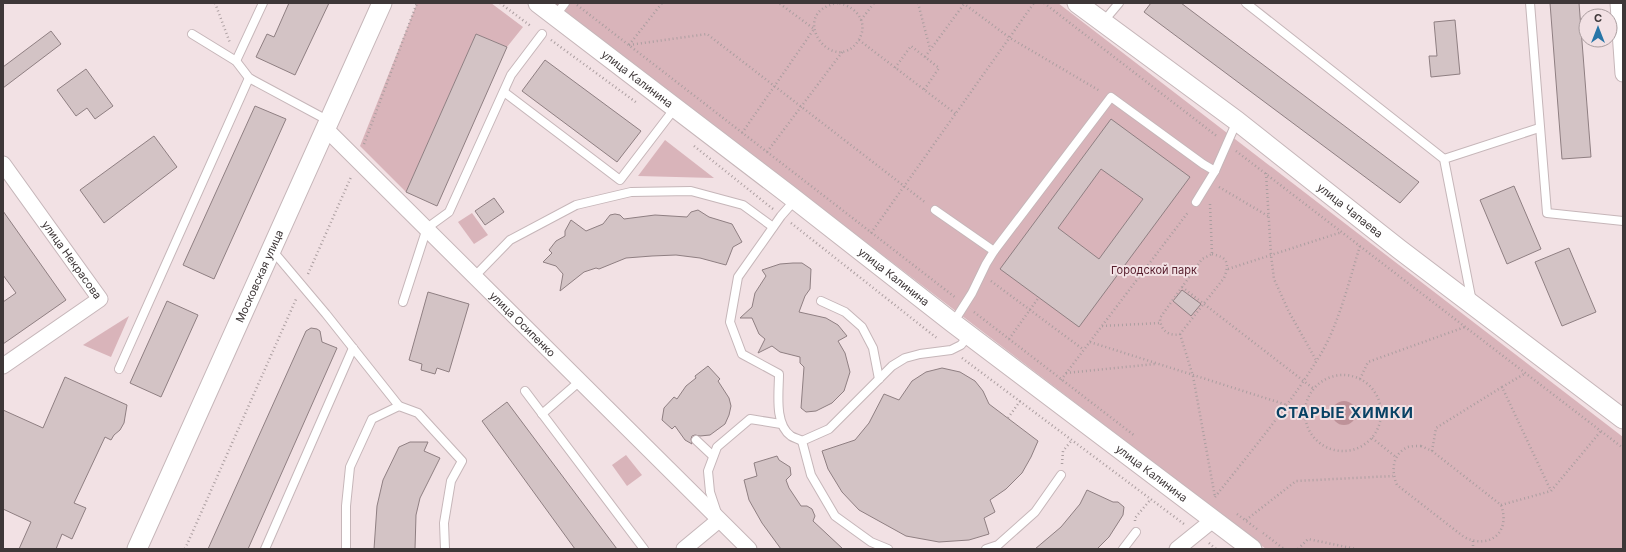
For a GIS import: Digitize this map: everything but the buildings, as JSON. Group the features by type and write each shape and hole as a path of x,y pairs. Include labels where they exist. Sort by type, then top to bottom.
{"street":[{"name":"Московская улица","path":"137,549 382,3"},
{"name":"улица Калинина","path":"538,3 560,9 675,108 953,323 1252,549"},
{"name":"улица Чапаева","path":"1077,3 1237,121 1473,306 1621,414"},
{"path":"1618,3 1623,74"},
{"name":"улица Осипенко","path":"328,125 359,160 749,549"},
{"name":"улица Некрасова","path":"3,164 100,299 3,366"},
{"path":"684,549 719,520"},
{"path":"1177,549 1213,520"}],"lane":[{"path":"237,61 263,3"},
{"path":"1103,23 1119,3"},
{"path":"1246,3 1444,159 1473,306"},
{"path":"1530,3 1547,213 1623,221"},
{"path":"192,34 237,61 249,78 328,125"},
{"path":"404,302 427,228 449,212 511,75 542,34"},
{"path":"119,369 249,78"},
{"path":"504,92 620,180 675,108"},
{"path":"953,323 994,251 1111,97 1203,164 1215,171"},
{"path":"1196,202 1215,171 1226,143 1237,121"},
{"path":"1444,159 1539,128"},
{"path":"475,276 510,240 576,205 631,192 691,191 743,205 773,227"},
{"path":"795,200 781,216 738,277 730,322 742,354 779,374 781,424 790,435 802,441 811,475 835,516 871,542 888,549"},
{"path":"935,210 994,251"},
{"path":"272,249 303,285 399,406 418,413 462,461 451,481 444,523 445,549"},
{"path":"821,301 845,312 862,327 873,348 879,379"},
{"path":"802,441 829,429 892,366 905,358 920,354 952,350 961,345 969,335"},
{"path":"265,549 353,348"},
{"path":"542,414 580,381"},
{"path":"525,391 644,549"},
{"path":"346,549 346,506 350,468 372,419 399,406"},
{"path":"719,520 710,492 708,471 717,447 750,418 781,424"},
{"path":"696,440 713,456"},
{"path":"986,549 998,545 1035,512 1061,475"},
{"path":"1123,549 1136,532"}],"path":[{"path":"215,3 237,61"},
{"path":"186,549 359,160 417,3"},
{"path":"500,3 638,104"},
{"path":"575,3 1061,380 1137,437"},
{"path":"629,45 662,3"},
{"path":"779,3 814,29"},
{"path":"861,20 874,3"},
{"path":"918,3 930,50"},
{"path":"925,57 964,3 1010,38 1111,97"},
{"path":"872,233 1034,3"},
{"path":"1044,3 1623,448"},
{"path":"767,152 843,51 854,45 861,34 861,20 858,13 845,4 830,4 823,8 815,21 814,29 816,37 827,49 843,51"},
{"path":"742,133 814,29"},
{"path":"629,45 707,34 935,210"},
{"path":"858,40 956,114"},
{"path":"895,68 911,46 940,68 924,90"},
{"path":"688,142 952,350 1216,549"},
{"path":"1266,174 1274,279 1289,312 1316,360"},
{"path":"1209,182 1268,216"},
{"path":"1209,182 1212,254"},
{"path":"1061,380 1196,202"},
{"path":"1228,269 1342,232"},
{"path":"1215,497 1287,405 1322,351 1342,306 1360,246"},
{"path":"1212,254 1221,256 1226,261 1228,269 1224,278 1180,334 1170,334 1164,330 1160,323 1160,318 1202,259 1206,255 1212,254"},
{"path":"981,273 1084,350"},
{"path":"1182,287 1314,389"},
{"path":"978,370 998,344 1009,339 1039,297"},
{"path":"1102,326 1160,323"},
{"path":"1360,379 1368,362 1466,327"},
{"path":"1180,334 1193,376 1215,497"},
{"path":"1090,342 1287,405"},
{"path":"1066,374 1156,364"},
{"path":"1432,451 1436,428 1526,373"},
{"path":"1342,375 1360,379 1373,390 1381,407 1379,427 1372,438 1357,449 1341,451 1326,448 1314,437 1307,425 1306,404 1314,389 1324,380 1342,375"},
{"path":"1502,387 1551,490"},
{"path":"1008,418 1020,401"},
{"path":"1501,505 1551,490 1601,431"},
{"path":"1372,438 1397,458"},
{"path":"1061,475 1063,451 1072,440"},
{"path":"1421,446 1432,451 1501,505 1504,514 1504,522 1497,536 1484,542 1473,541 1464,537 1397,485 1393,476 1393,466 1400,453 1409,447 1421,446"},
{"path":"1246,520 1296,481 1393,476"},
{"path":"1210,493 1221,502"},
{"path":"1136,532 1135,518 1151,499"},
{"path":"1234,511 1284,549"},
{"path":"1298,549 1308,539 1356,549"},
{"path":"1473,541 1473,549"}],"green space":[{"path":"417,3 491,3 523,27 507,47 476,34 406,192 360,146"},
{"name":"Городской парк","path":"554,3 1058,3 1623,437 1623,549 1266,549"},
{"path":"665,140 714,178 638,176"},
{"path":"472,213 488,235 474,244 458,222"},
{"path":"129,316 111,357 83,345"},
{"path":"626,455 642,475 627,486 612,465"}],"shaded area":[{"path":"1344,401 1353,404 1356,413 1353,422 1344,425 1335,422 1332,413 1335,404"}],"district":[{"name":"СТАРЫЕ ХИМКИ","path":"1345,413"}]}
